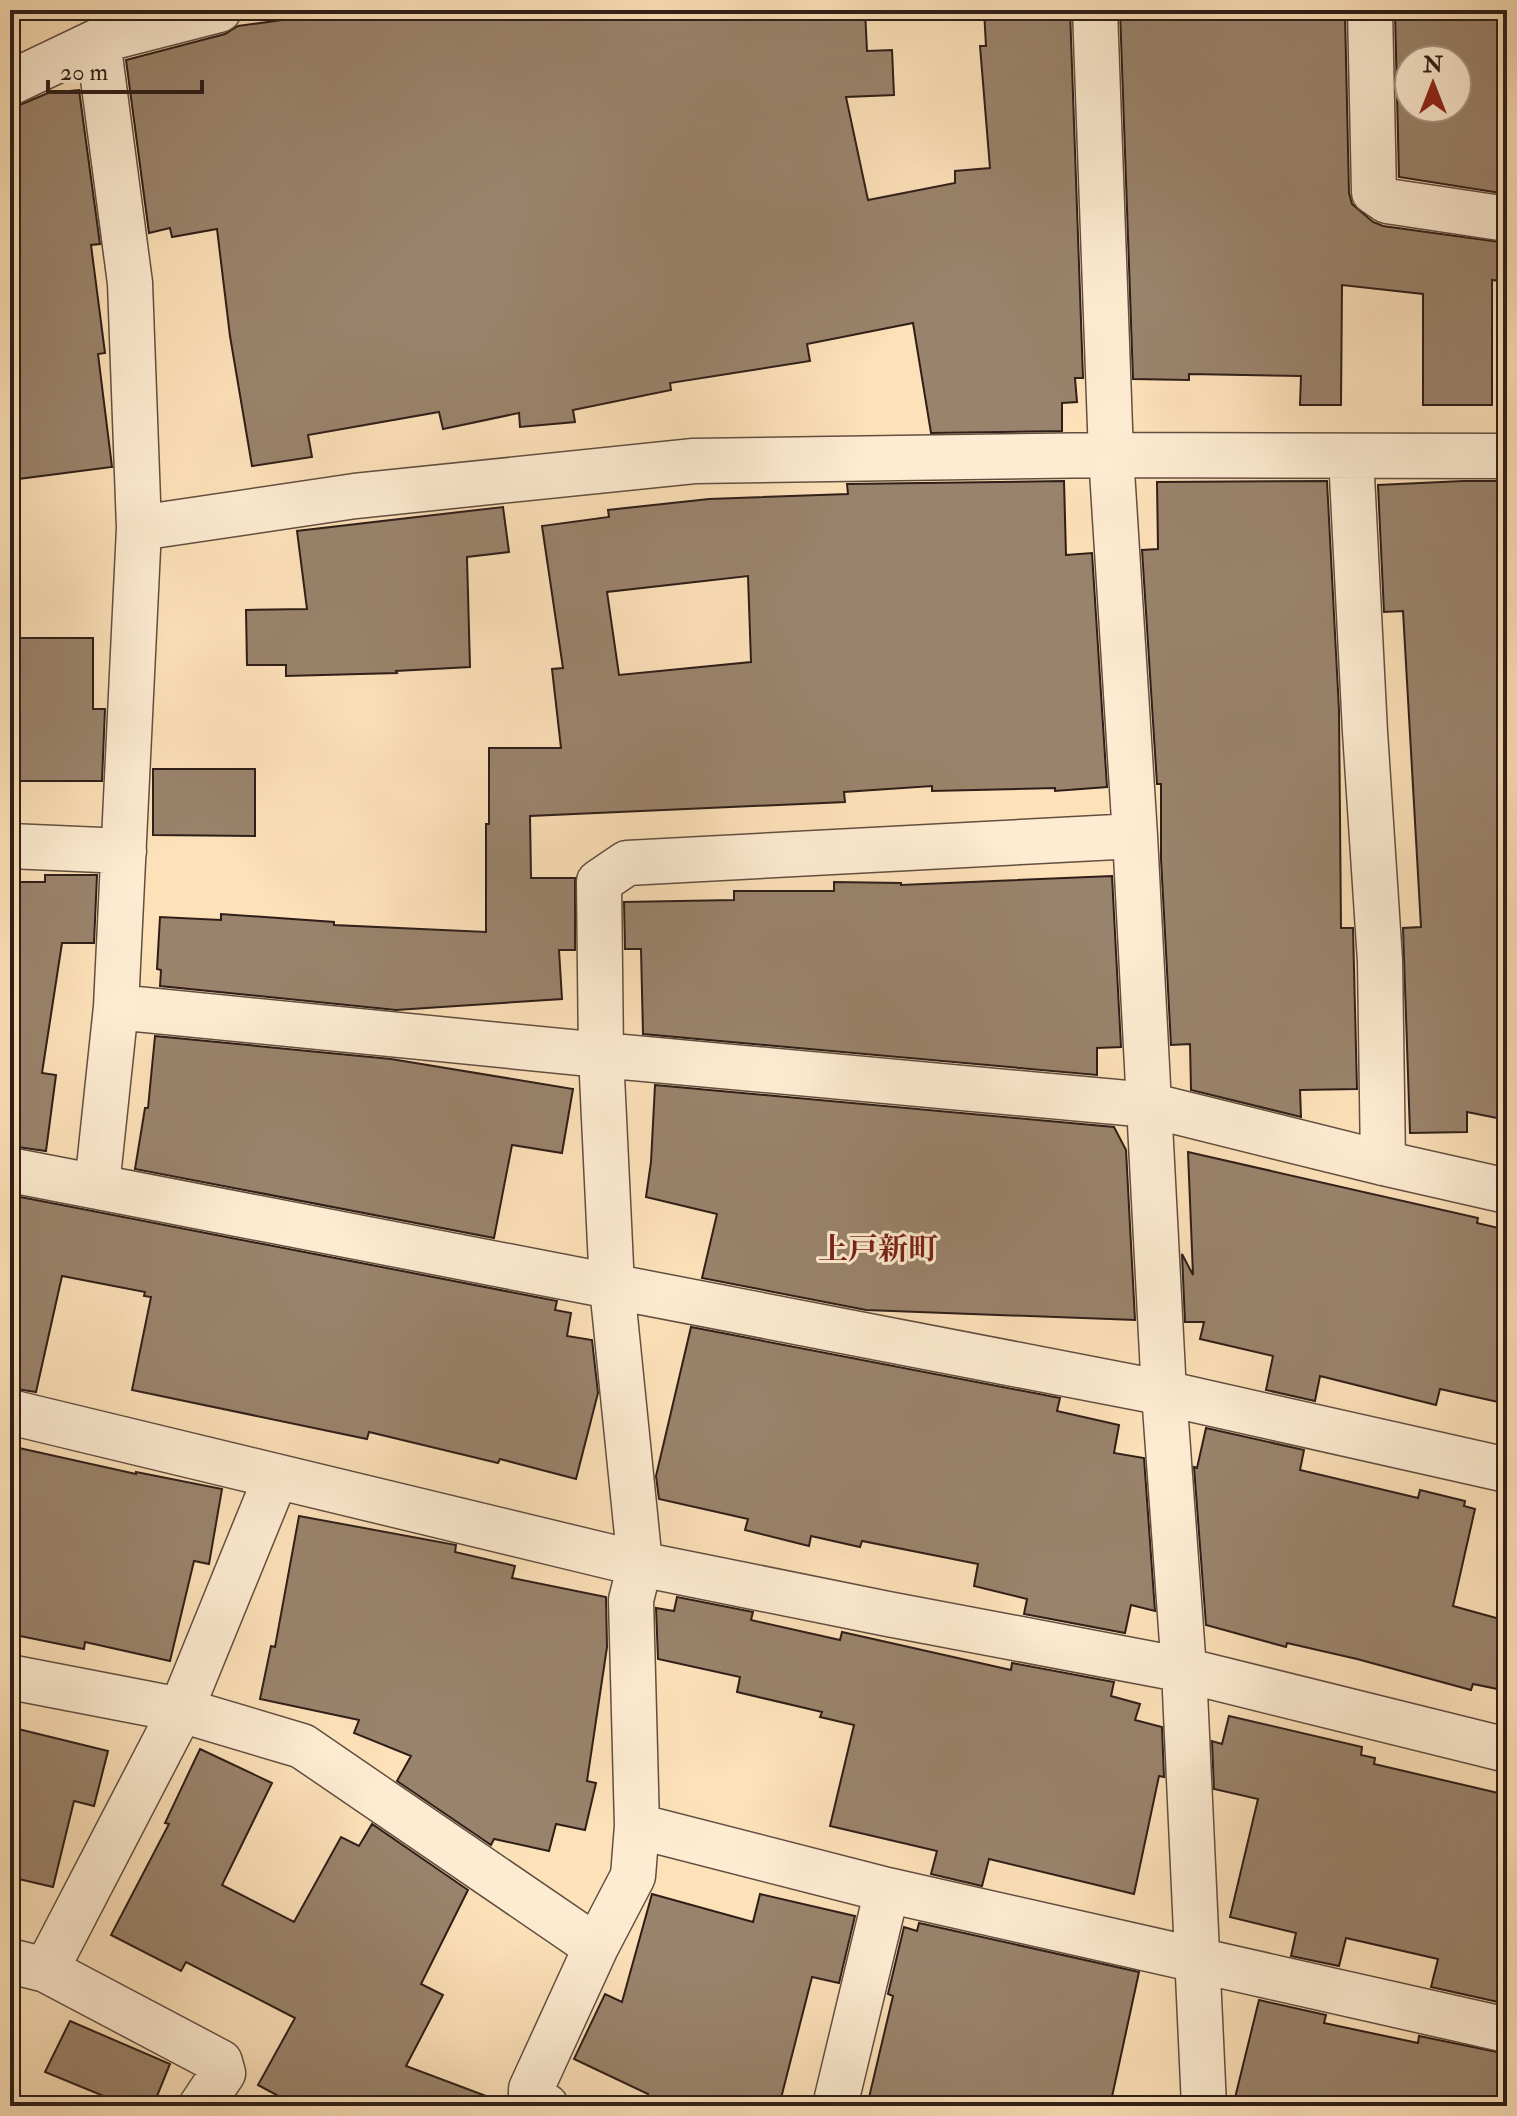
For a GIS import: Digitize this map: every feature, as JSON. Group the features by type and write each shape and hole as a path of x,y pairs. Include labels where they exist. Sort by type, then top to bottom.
{"street":[{"path":"10,83 98,41 176,15 219,10"},
{"path":"1095,10 1111,455 1135,836 1164,1393 1184,1670 1204,2106"},
{"path":"1370,10 1374,192 1387,201 1507,219"},
{"path":"97,1186 116,1007 139,528 130,283 98,41"},
{"path":"139,528 355,496 694,461 1111,455 1507,456"},
{"path":"1351,456 1380,961 1383,1163"},
{"path":"546,2106 531,2097 531,2089 596,1947 633,1876 637,1826 631,1600 640,1564 612,1287 601,1055 599,882 627,863 1135,836"},
{"path":"10,846 124,851"},
{"path":"116,1007 1149,1105 1507,1191"},
{"path":"10,1170 1164,1393 1507,1470"},
{"path":"10,1412 640,1564 1184,1670 1507,1750"},
{"path":"201,2106 223,2073 220,2062 28,1965 181,1710 276,1477"},
{"path":"10,1677 181,1710 302,1746 596,1947"},
{"path":"637,1826 887,1890 1507,2030"},
{"path":"835,2106 887,1890"}],"building":[{"path":"281,10 865,10 867,51 892,50 894,95 846,97 868,200 955,183 955,171 990,168 980,46 986,46 984,10 1070,10 1083,378 1075,378 1077,402 1062,403 1062,431 931,433 913,323 807,344 810,361 670,383 671,390 573,410 575,422 520,427 519,413 443,429 439,412 308,435 312,457 252,466 230,336 217,229 172,237 170,228 149,233 126,60 225,34 238,26 283,20"},
{"path":"1120,10 1333,10 1333,14 1345,14 1349,193 1352,204 1373,222 1383,226 1507,243 1507,282 1492,280 1492,405 1423,405 1423,294 1342,285 1341,405 1300,405 1301,376 1189,374 1189,380 1133,379"},
{"path":"1507,11 1507,194 1399,177 1398,124 1473,124 1473,44 1396,44 1395,13"},
{"path":"79,90 100,244 91,245 105,353 98,354 112,467 10,480 10,281 16,281 10,197 10,109 48,93"},
{"path":"1064,481 1066,555 1092,553 1107,787 1055,791 1055,788 932,791 932,786 844,792 845,802 530,816 531,878 575,878 575,950 559,950 562,999 396,1010 160,986 161,970 157,969 160,917 221,920 221,914 334,922 334,925 486,932 489,748 561,748 552,669 563,668 542,526 609,517 608,510 709,499 848,494 847,484","holes":["748,576 751,662 619,675 607,592"]},
{"path":"1327,481 1339,710 1341,928 1353,928 1357,1089 1300,1090 1301,1117 1191,1090 1190,1044 1171,1045 1161,859 1161,784 1157,784 1142,550 1158,549 1157,482"},
{"path":"1507,481 1507,796 1502,796 1507,903 1507,1120 1467,1112 1467,1132 1410,1133 1403,928 1421,927 1403,611 1384,612 1378,485"},
{"path":"503,507 509,552 467,557 470,667 397,673 286,676 286,665 247,665 246,610 307,609 297,531"},
{"path":"10,638 93,638 93,709 105,709 102,781 10,781"},
{"path":"153,769 255,769 255,836 153,835"},
{"path":"45,875 97,875 94,943 62,943 42,1073 56,1075 46,1151 10,1146 10,882 45,882"},
{"path":"1112,876 1121,1047 1097,1048 1097,1075 643,1034 641,949 625,949 624,902 734,900 734,891 834,891 834,882 901,885"},
{"path":"155,1036 391,1059 573,1089 562,1153 512,1145 494,1238 135,1169 145,1108 148,1108"},
{"path":"655,1085 1114,1127 1126,1150 1135,1320 866,1310 702,1278 717,1214 646,1197"},
{"path":"1188,1152 1478,1218 1477,1223 1507,1230 1507,1404 1440,1389 1436,1405 1320,1376 1315,1401 1266,1390 1273,1356 1200,1339 1204,1322 1185,1322 1182,1254 1193,1275"},
{"path":"10,1195 557,1301 555,1310 571,1313 567,1336 592,1340 598,1393 576,1479 500,1459 498,1463 369,1432 367,1439 132,1390 151,1297 144,1296 145,1292 62,1276 36,1392 10,1388"},
{"path":"691,1327 1060,1398 1057,1411 1119,1425 1114,1453 1144,1458 1155,1611 1131,1605 1125,1633 1024,1614 1027,1599 974,1586 978,1564 862,1541 860,1547 811,1536 809,1546 745,1530 748,1519 659,1499 656,1476"},
{"path":"1206,1428 1304,1450 1300,1470 1418,1498 1420,1490 1465,1501 1464,1506 1475,1509 1453,1606 1507,1621 1507,1691 1473,1684 1471,1690 1357,1659 1287,1643 1286,1647 1206,1625 1194,1467 1197,1468"},
{"path":"10,1446 222,1489 209,1564 194,1561 170,1661 85,1642 84,1649 10,1634"},
{"path":"299,1516 456,1545 455,1552 515,1566 512,1578 606,1597 607,1647 587,1781 596,1783 585,1830 556,1824 549,1851 494,1839 491,1845 397,1781 411,1756 354,1733 359,1720 260,1699 271,1646 275,1647"},
{"path":"677,1597 753,1612 751,1620 840,1640 842,1632 1011,1670 1012,1663 1114,1682 1111,1696 1140,1704 1135,1720 1162,1727 1164,1777 1159,1776 1134,1894 989,1859 982,1886 931,1874 937,1851 830,1826 854,1725 820,1717 822,1712 737,1692 740,1677 658,1659 656,1608 674,1611"},
{"path":"1229,1716 1362,1747 1361,1755 1375,1758 1374,1764 1507,1795 1507,2004 1431,1987 1438,1959 1346,1938 1339,1966 1291,1956 1296,1933 1230,1917 1258,1799 1214,1789 1212,1741 1222,1744"},
{"path":"10,1727 108,1751 94,1806 74,1801 53,1887 10,1877"},
{"path":"200,1749 272,1783 222,1885 294,1922 341,1837 359,1846 372,1824 468,1890 421,1984 443,1995 406,2066 502,2102 502,2106 297,2106 258,2085 295,2018 186,1962 181,1971 111,1935 169,1824 165,1823"},
{"path":"652,1894 753,1922 760,1894 855,1916 839,1983 812,1977 779,2106 642,2106 648,2094 574,2059 605,1994 622,2002"},
{"path":"919,1923 1139,1972 1110,2106 867,2106 893,1996 888,1994 904,1927 917,1931"},
{"path":"1259,2000 1326,2015 1324,2023 1418,2043 1419,2036 1507,2054 1507,2106 1233,2106"},
{"path":"70,2021 170,2064 153,2106 128,2106 45,2072"}],"district":[{"name":"上戸新町","path":"878,1249"}]}
